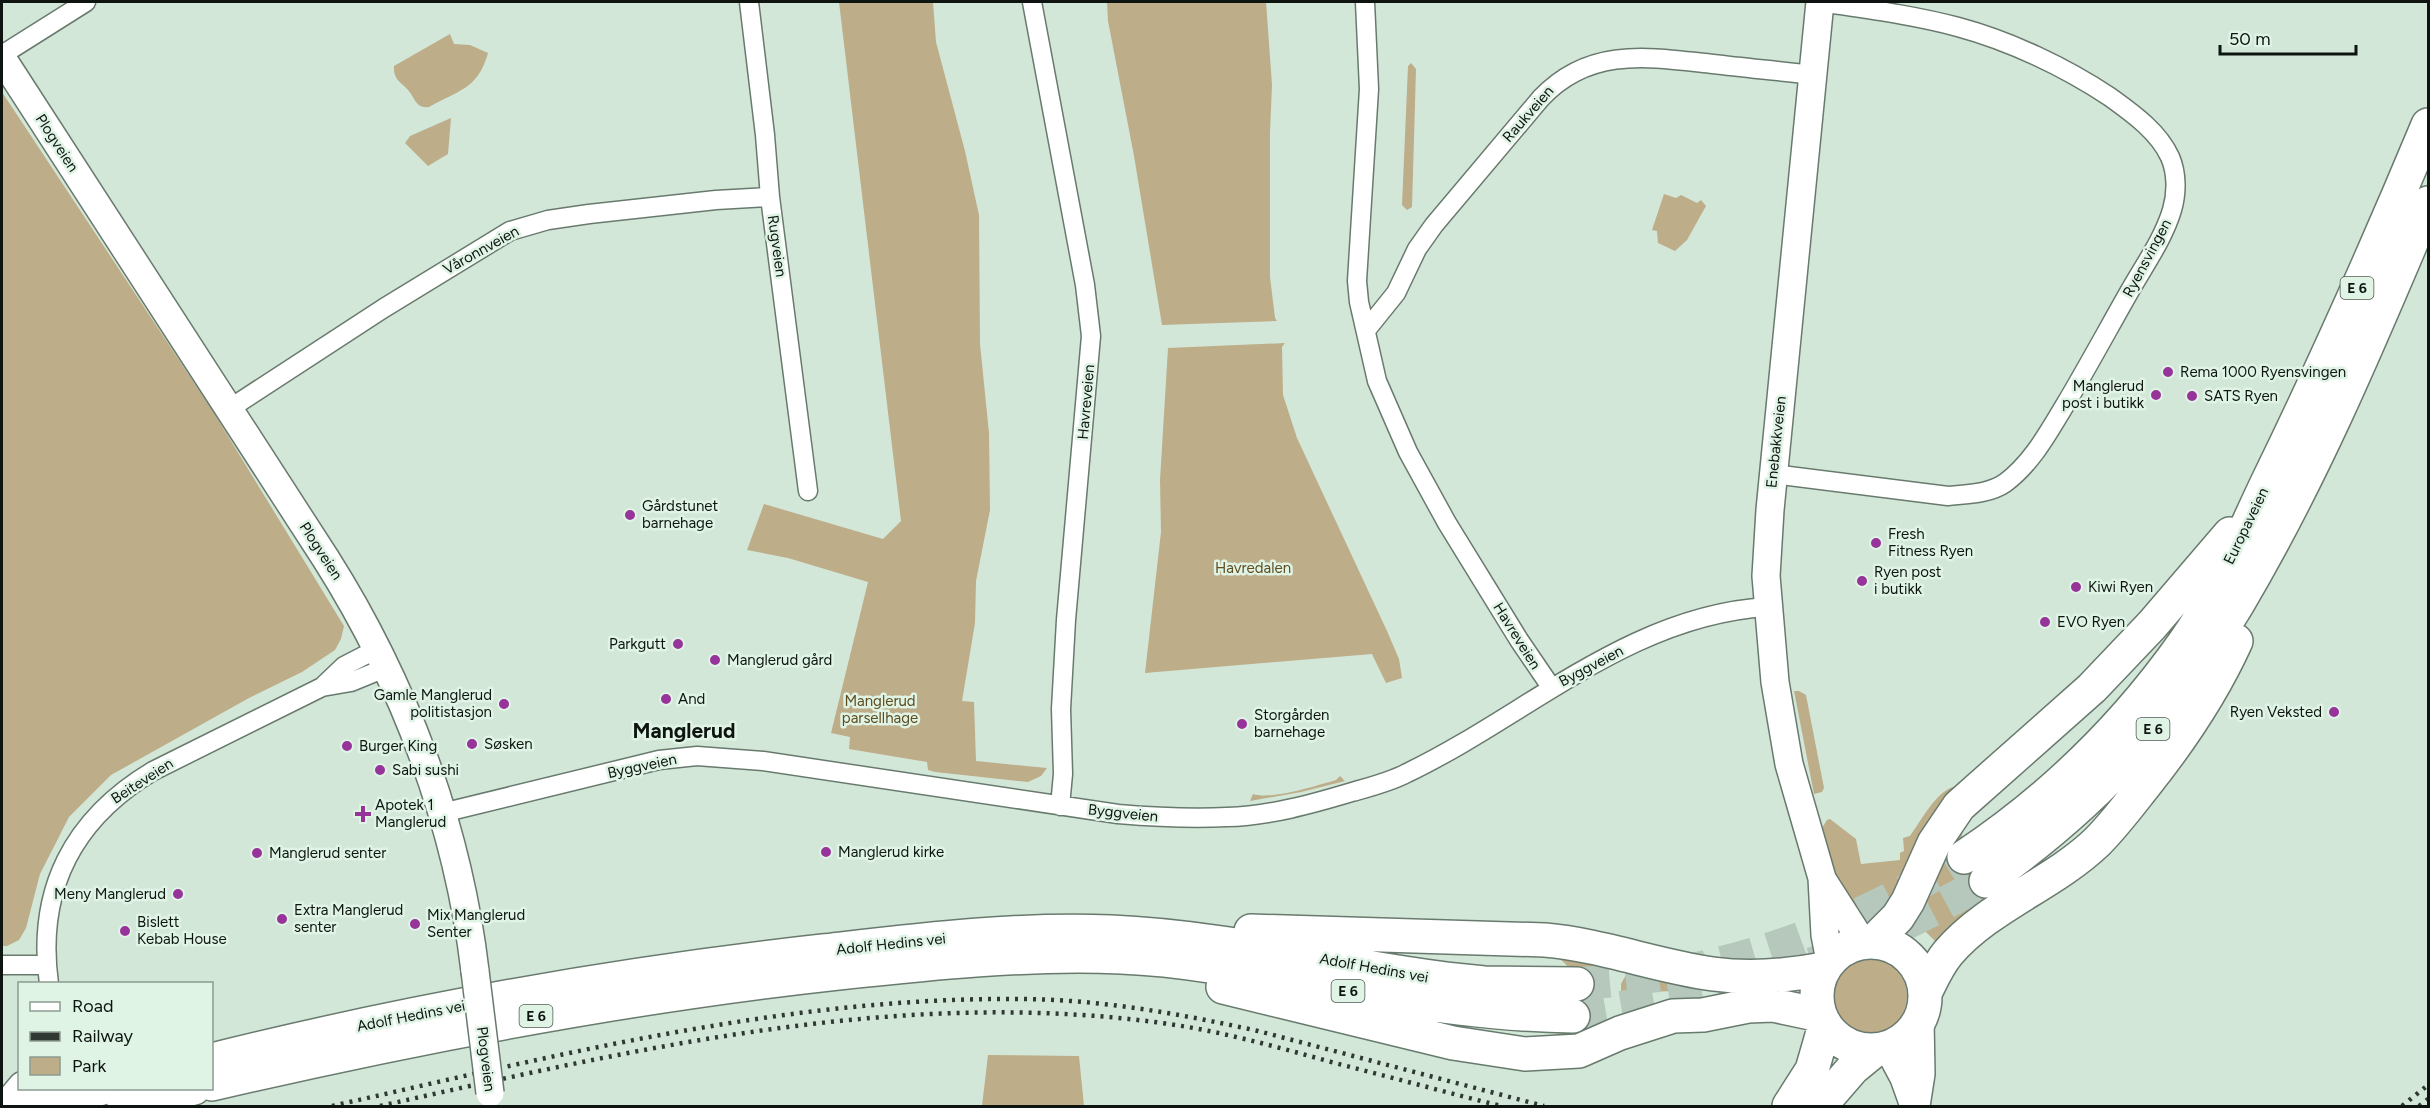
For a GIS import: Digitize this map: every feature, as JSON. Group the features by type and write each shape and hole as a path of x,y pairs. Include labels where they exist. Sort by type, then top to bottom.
{"highway":[{"name":"Europaveien","path":"1964,856 2010,825 2088,758 2145,693 2200,618 2257,504 2387,223 2428,125"},
{"name":"Europaveien","path":"1986,881 2033,848 2107,781 2153,729 2206,656 2276,539 2369,343 2428,203"},
{"name":"E 6","path":"1168,935 1227,931 1280,931 1523,938 1586,945 1712,974 1770,976 1827,965 1850,946 1868,942 1898,917 1908,901 1934,843 1959,806 2092,688 2257,504"},
{"name":"E 6","path":"1820,1107 1853,1068 1911,1034 1948,953 1969,933 2061,871 2097,842 2174,749 2226,664 2241,632 2276,539"},
{"name":"Adolf Hedins vei","path":"213,1060 318,1034 496,999 730,962 920,940 1006,934 1082,931 1168,935 1447,980 1484,983 1577,984"},
{"path":"1868,942 1896,948 1914,963 1922,977 1923,1006"},
{"name":"Adolf Hedins vei","path":"213,1084 395,1042 595,1006 800,977 965,961 1052,956 1123,957 1216,966 1348,991 1480,1011 1573,1016"},
{"name":"E 6","path":"1123,957 1246,994 1453,1043 1525,1054 1579,1051 1620,1033 1673,1017 1703,1015 1748,1006 1773,1005 1823,1020 1832,1034 1852,1047 1882,1049"},
{"path":"1790,1107 1812,1070 1823,1020 1817,991 1827,965"},
{"path":"9,1107 23,1090"},
{"path":"38,1107 98,1090"},
{"path":"124,1107 190,1090"}],"main road":[{"name":"Enebakkveien","path":"1820,2 1773,474 1767,548 1767,607 1775,682 1789,764 1822,878 1827,965"},
{"name":"Plogveien","path":"2,56 346,591 381,658 406,714 442,813 463,898 475,971 491,1100"},
{"name":"Enebakkveien","path":"1822,878 1868,942"},
{"path":"1915,1107 1921,1074 1923,1006"},
{"path":"1882,1049 1901,1072 1915,1107"}],"street":[{"path":"2,56 86,2"},
{"name":"Rugveien","path":"749,2 770,197 808,491"},
{"name":"Havreveien","path":"1032,2 1085,285 1091,336 1066,620 1062,690 1063,774 1060,806"},
{"name":"Havreveien","path":"1365,2 1368,96 1357,281 1359,302 1377,381 1408,452 1447,523 1519,640 1551,687"},
{"name":"Ryensvingen","path":"1773,474 1948,495 1977,494 2003,484 2034,454 2093,358 2161,237 2173,208 2175,189 2175,170 2170,156 2153,132 2133,114 2080,77 1989,37 1960,27 1897,13 1820,2"},
{"name":"Raukveien","path":"1366,329 1396,293 1417,249 1434,225 1555,83 1593,64 1638,56 1813,75"},
{"name":"Våronnveien","path":"229,409 384,308 510,231 548,220 589,214 716,200 770,197"},
{"name":"Byggveien","path":"442,813 659,760 697,756 763,761 1060,806 1161,818 1230,818 1314,803 1408,773 1461,744 1551,687 1629,645 1675,627 1748,608 1767,607"},
{"name":"Beiteveien","path":"49,982 46,965 47,918 56,882 83,832 106,804 153,771 322,687 344,666 381,658"},
{"path":"2,965 46,965"}],"green space":[{"name":"Manglerud parsellhage","path":"839,2 933,2 936,42 965,151 979,215 980,344 989,433 990,510 976,581 975,623 962,701 974,702 976,761 1047,768 1041,776 1028,782 935,772 928,770 927,762 849,749 850,737 831,733 868,582 788,558 747,550 764,504 883,539 901,521"},
{"path":"1107,2 1266,2 1272,85 1270,277 1277,321 1162,325 1134,156 1108,21"},
{"path":"450,34 454,44 470,45 488,53 484,65 479,74 466,87 429,107 421,106 396,78 394,66"},
{"path":"1411,63 1416,69 1412,207 1407,210 1402,205 1408,66"},
{"path":"2,92 212,410 344,626 335,650 302,672 249,698 111,775 69,817 40,874 26,928 19,940 7,946 2,946"},
{"path":"451,118 448,154 428,166 405,143 410,136"},
{"path":"1664,194 1676,198 1681,195 1697,203 1701,200 1706,206 1687,240 1675,251 1658,243 1657,231 1652,230"},
{"name":"Havredalen","path":"1285,343 1282,347 1283,395 1297,438 1387,631 1399,659 1402,678 1386,683 1372,654 1145,673 1161,532 1160,480 1168,348"},
{"path":"1794,691 1806,695 1824,788 1822,792 1814,794"},
{"path":"1340,776 1345,781 1301,792 1250,801 1253,794 1271,795 1294,792 1336,780"},
{"path":"1953,787 1957,788 1896,897 1880,909 1867,910 1855,905 1837,878 1820,831 1827,820 1830,819 1856,839 1861,864 1900,860 1900,853 1904,851 1903,838 1910,836 1934,801"},
{"path":"1965,822 1961,844 1966,867 1980,880 2004,888 1938,944 1920,926 1912,922 1940,863"},
{"path":"1554,955 1601,959 1589,990 1591,1035 1550,1038 1563,1030 1572,1020 1579,998 1578,986 1573,974"},
{"path":"1869,958 1883,961 1896,969 1904,982 1907,996 1904,1010 1896,1023 1883,1031 1869,1034 1855,1031 1842,1023 1834,1010 1831,996 1834,982 1842,969 1855,961"},
{"path":"1633,972 1692,985 1674,991 1621,993 1621,984 1627,973"},
{"path":"988,1055 1079,1056 1084,1106 982,1106"}],"tunnel":[{"path":"1577,984 1668,974 1746,956 1784,944 1822,930 1895,897 1964,857"},
{"path":"1573,1016 1681,997 1787,972 1839,954 1889,932 1986,881"}],"railway":[{"path":"332,1106 589,1049 762,1018 849,1007 937,1001 1025,999 1113,1005 1229,1025 1544,1106"},
{"path":"380,1106 670,1045 866,1018 964,1013 1063,1014 1184,1026 1249,1040 1501,1106"},
{"path":"2402,1106 2428,1085"},
{"path":"2419,1106 2428,1099"}],"place":[{"name":"Rema 1000 Ryensvingen","path":"2168,372"},
{"name":"Manglerud post i butikk","path":"2156,395"},
{"name":"SATS Ryen","path":"2192,396"},
{"name":"Gårdstunet barnehage","path":"630,515"},
{"name":"Fresh Fitness Ryen","path":"1876,543"},
{"name":"Ryen post i butikk","path":"1862,581"},
{"name":"Kiwi Ryen","path":"2076,587"},
{"name":"EVO Ryen","path":"2045,622"},
{"name":"Parkgutt","path":"678,644"},
{"name":"Manglerud gård","path":"715,660"},
{"name":"And","path":"666,699"},
{"name":"Gamle Manglerud politistasjon","path":"504,704"},
{"name":"Ryen Veksted","path":"2334,712"},
{"name":"Storgården barnehage","path":"1242,724"},
{"name":"Søsken","path":"472,744"},
{"name":"Burger King","path":"347,746"},
{"name":"Sabi sushi","path":"380,770"},
{"name":"Apotek 1 Manglerud","path":"363,814"},
{"name":"Manglerud kirke","path":"826,852"},
{"name":"Manglerud senter","path":"257,853"},
{"name":"Meny Manglerud","path":"178,894"},
{"name":"Extra Manglerud senter","path":"282,919"},
{"name":"Mix Manglerud Senter","path":"415,924"},
{"name":"Bislett Kebab House","path":"125,931"}],"district":[{"name":"Manglerud","path":"684,731"}]}
